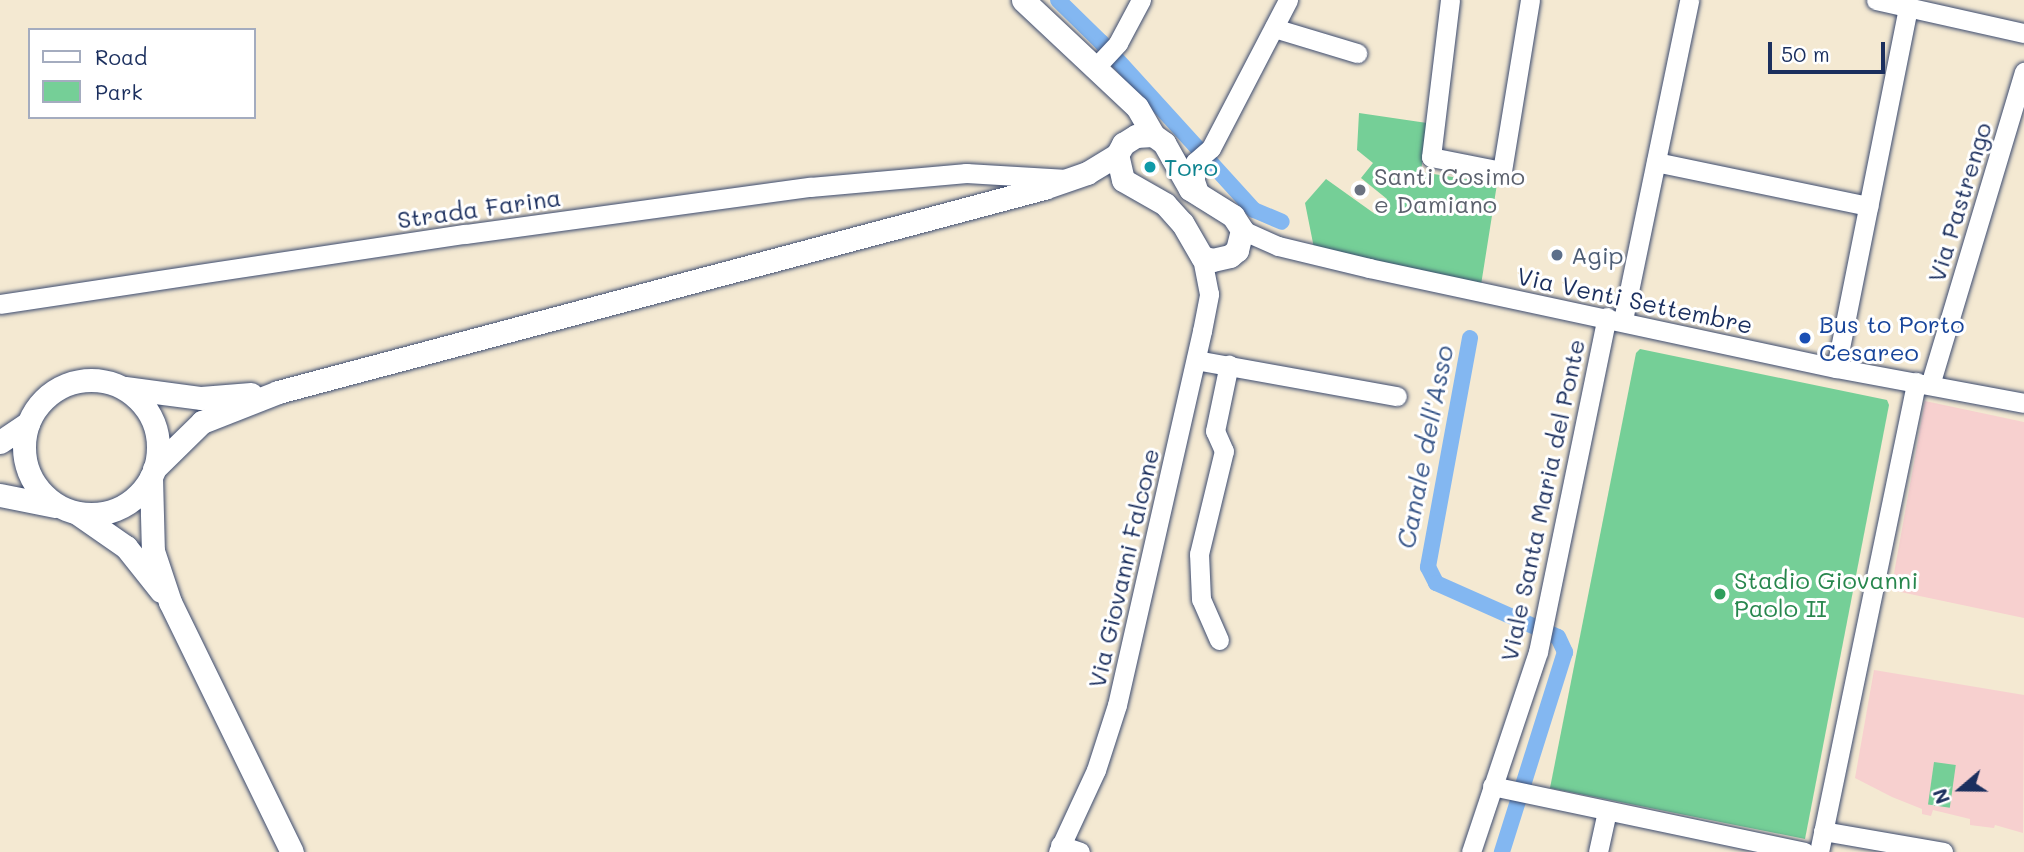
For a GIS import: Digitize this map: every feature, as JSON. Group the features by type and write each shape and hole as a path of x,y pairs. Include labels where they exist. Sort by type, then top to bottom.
{"main road":[{"path":"1023,0 1100,63 1115,89 1126,114 1120,149 1123,180"},
{"path":"1044,188 1123,180 1165,204 1182,223 1202,257 1212,260 1236,246 1233,216 1201,198 1180,177 1164,143 1153,135 1137,107 1115,89"},
{"path":"0,495 99,514 120,508 138,495 153,473 202,422 278,392 1044,188 1087,173 1136,136 1153,135"},
{"path":"170,602 126,547 45,497 33,481 25,462 23,442 28,423 39,403 57,388 78,380 101,380 123,388 201,398 278,392"},
{"path":"123,388 138,399 149,414 156,432 158,450 153,473 153,551 170,602 292,852"},
{"path":"0,442 28,423"}],"street":[{"path":"1100,63 1118,43 1141,0"},
{"path":"1201,198 1195,181 1195,162 1211,148 1288,0"},
{"path":"1450,0 1431,156 1502,171 1531,0"},
{"name":"Viale Santa Maria del Ponte","path":"1471,852 1499,788 1549,610 1615,319 1656,162 1689,0"},
{"path":"1876,0 2024,33"},
{"path":"1836,368 1908,7"},
{"path":"1274,28 1357,53"},
{"name":"Via Pastrengo","path":"1819,852 1923,384 2024,72"},
{"path":"1656,162 1869,206"},
{"path":"966,173 982,188 989,202"},
{"name":"Strada Farina","path":"0,304 465,234 810,187 966,173 1067,180"},
{"name":"Via Venti Settembre","path":"1236,246 1278,246 1836,368 2024,403"},
{"name":"Via Giovanni Falcone","path":"1059,849 1096,770 1117,705 1209,294 1236,246"},
{"name":"Via Giovanni Falcone","path":"1202,257 1209,294"},
{"path":"1196,360 1397,396"},
{"path":"1219,640 1200,599 1199,554 1224,451 1214,432 1228,365"},
{"path":"1499,788 1804,852"},
{"path":"1598,852 1607,811"},
{"path":"1822,831 1943,852"},
{"path":"1059,849 1080,852"}],"shaded area":[{"path":"1925,401 2024,422 2024,618 1891,590"},
{"path":"1874,670 2024,695 2023,833 1995,825 1994,828 1970,825 1970,819 1933,810 1931,816 1922,814 1922,809 1855,778"}],"green space":[{"path":"1359,113 1427,123 1421,172 1497,184 1481,285 1314,248 1305,203 1326,179 1375,214 1387,199 1361,178 1373,163 1357,150"},
{"name":"Stadio Giovanni Paolo II","path":"1640,349 1887,400 1889,405 1805,839 1550,788 1636,353"},
{"path":"1934,762 1956,765 1950,808 1928,805"}],"waterway":[{"name":"Canale dell'Asso","path":"1058,0 1101,42 1254,210 1282,222"},
{"name":"Canale dell'Asso","path":"1470,338 1428,567 1436,583 1558,637 1565,652 1502,852"}],"place":[{"name":"Toro","path":"1150,167"},
{"name":"Santi Cosimo e Damiano","path":"1360,190"},
{"name":"Agip","path":"1557,255"},
{"name":"Bus to Porto Cesareo","path":"1805,338"},
{"name":"Stadio Giovanni Paolo II","path":"1720,594"}]}
